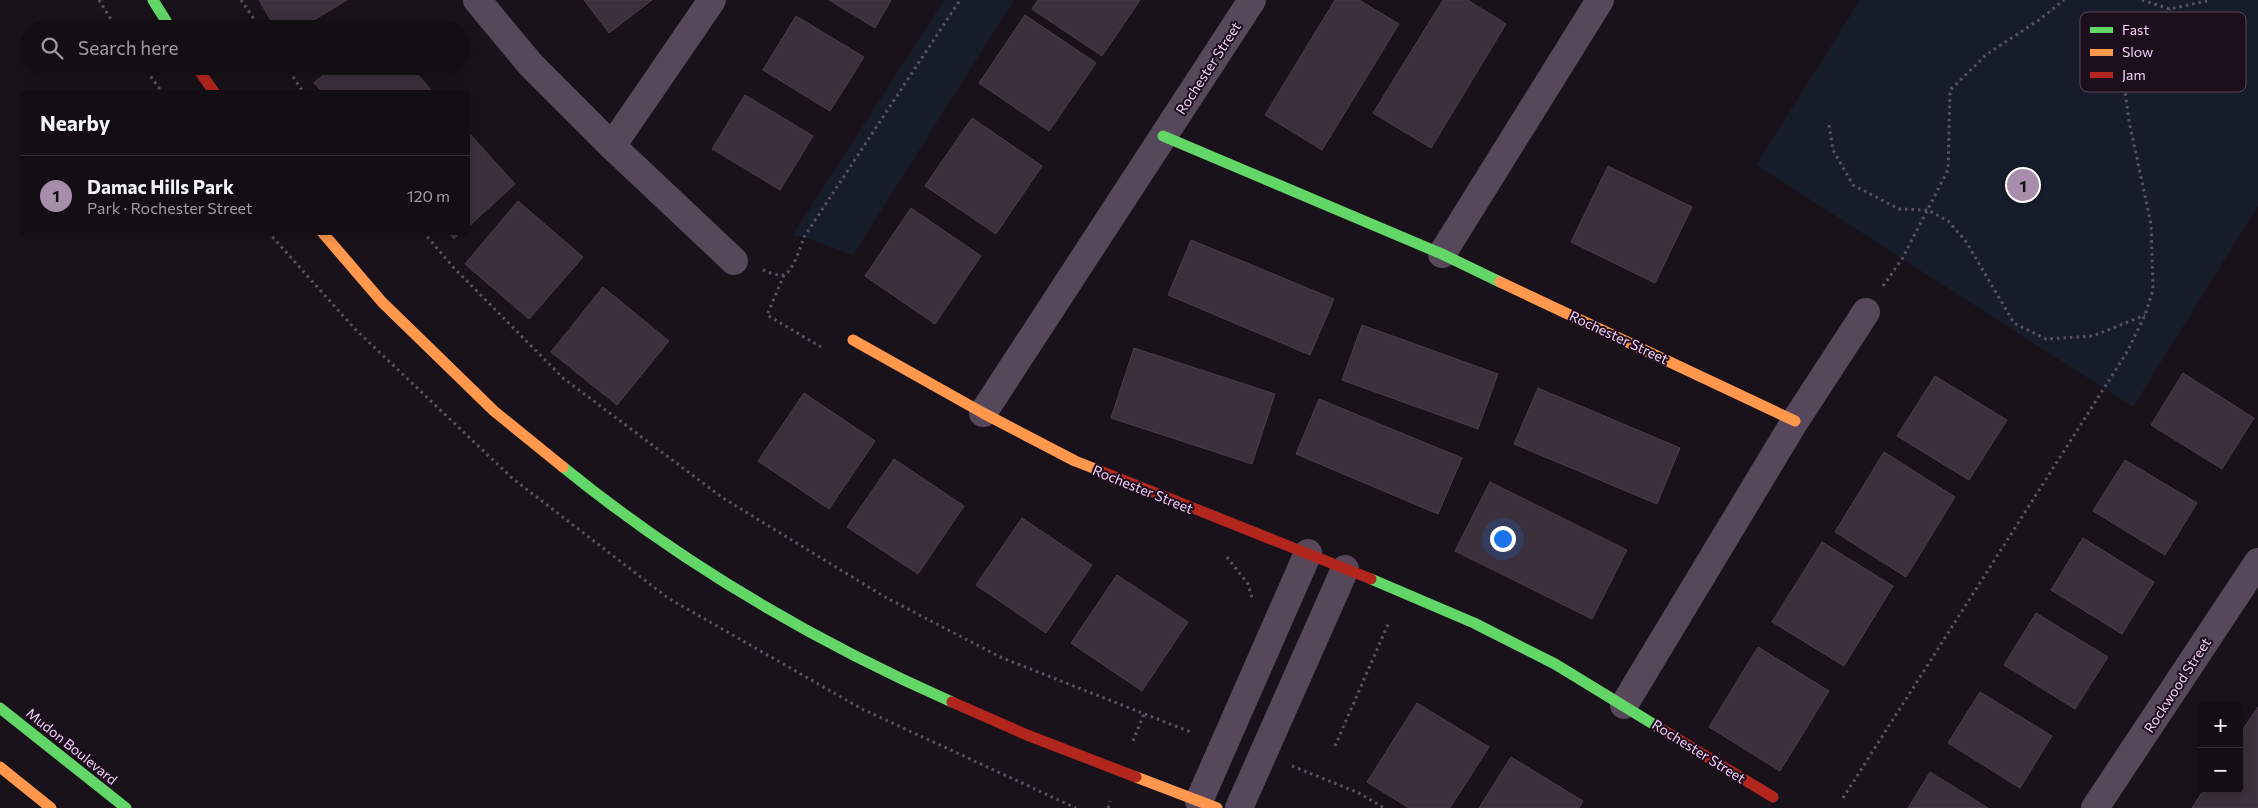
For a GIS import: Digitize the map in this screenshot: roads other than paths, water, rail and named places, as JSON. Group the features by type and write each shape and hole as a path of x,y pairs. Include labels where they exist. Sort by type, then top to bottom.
{"street":[{"path":"153,0 165,20"},
{"path":"477,0 531,65 612,146 734,261"},
{"path":"612,146 712,0"},
{"name":"Rochester Street","path":"983,413 1252,0"},
{"path":"1442,254 1600,0"},
{"path":"202,75 213,90"},
{"name":"Rochester Street","path":"1163,136 1442,254 1795,421"},
{"path":"325,235 382,302 494,411 616,510 746,597 884,672 1027,735 1208,804 1224,743 1308,553"},
{"path":"1624,705 1795,421 1866,312"},
{"name":"Rochester Street","path":"853,340 983,413 1075,461 1308,553 1474,623 1555,664 1773,797"},
{"name":"Rockwood Street","path":"2096,808 2258,562"},
{"path":"1239,808 1345,569"},
{"name":"Mudon Boulevard","path":"0,708 126,808"},
{"path":"0,767 51,808"}],"place":[{"name":"Damac Hills Park","path":"2023,185"}]}
